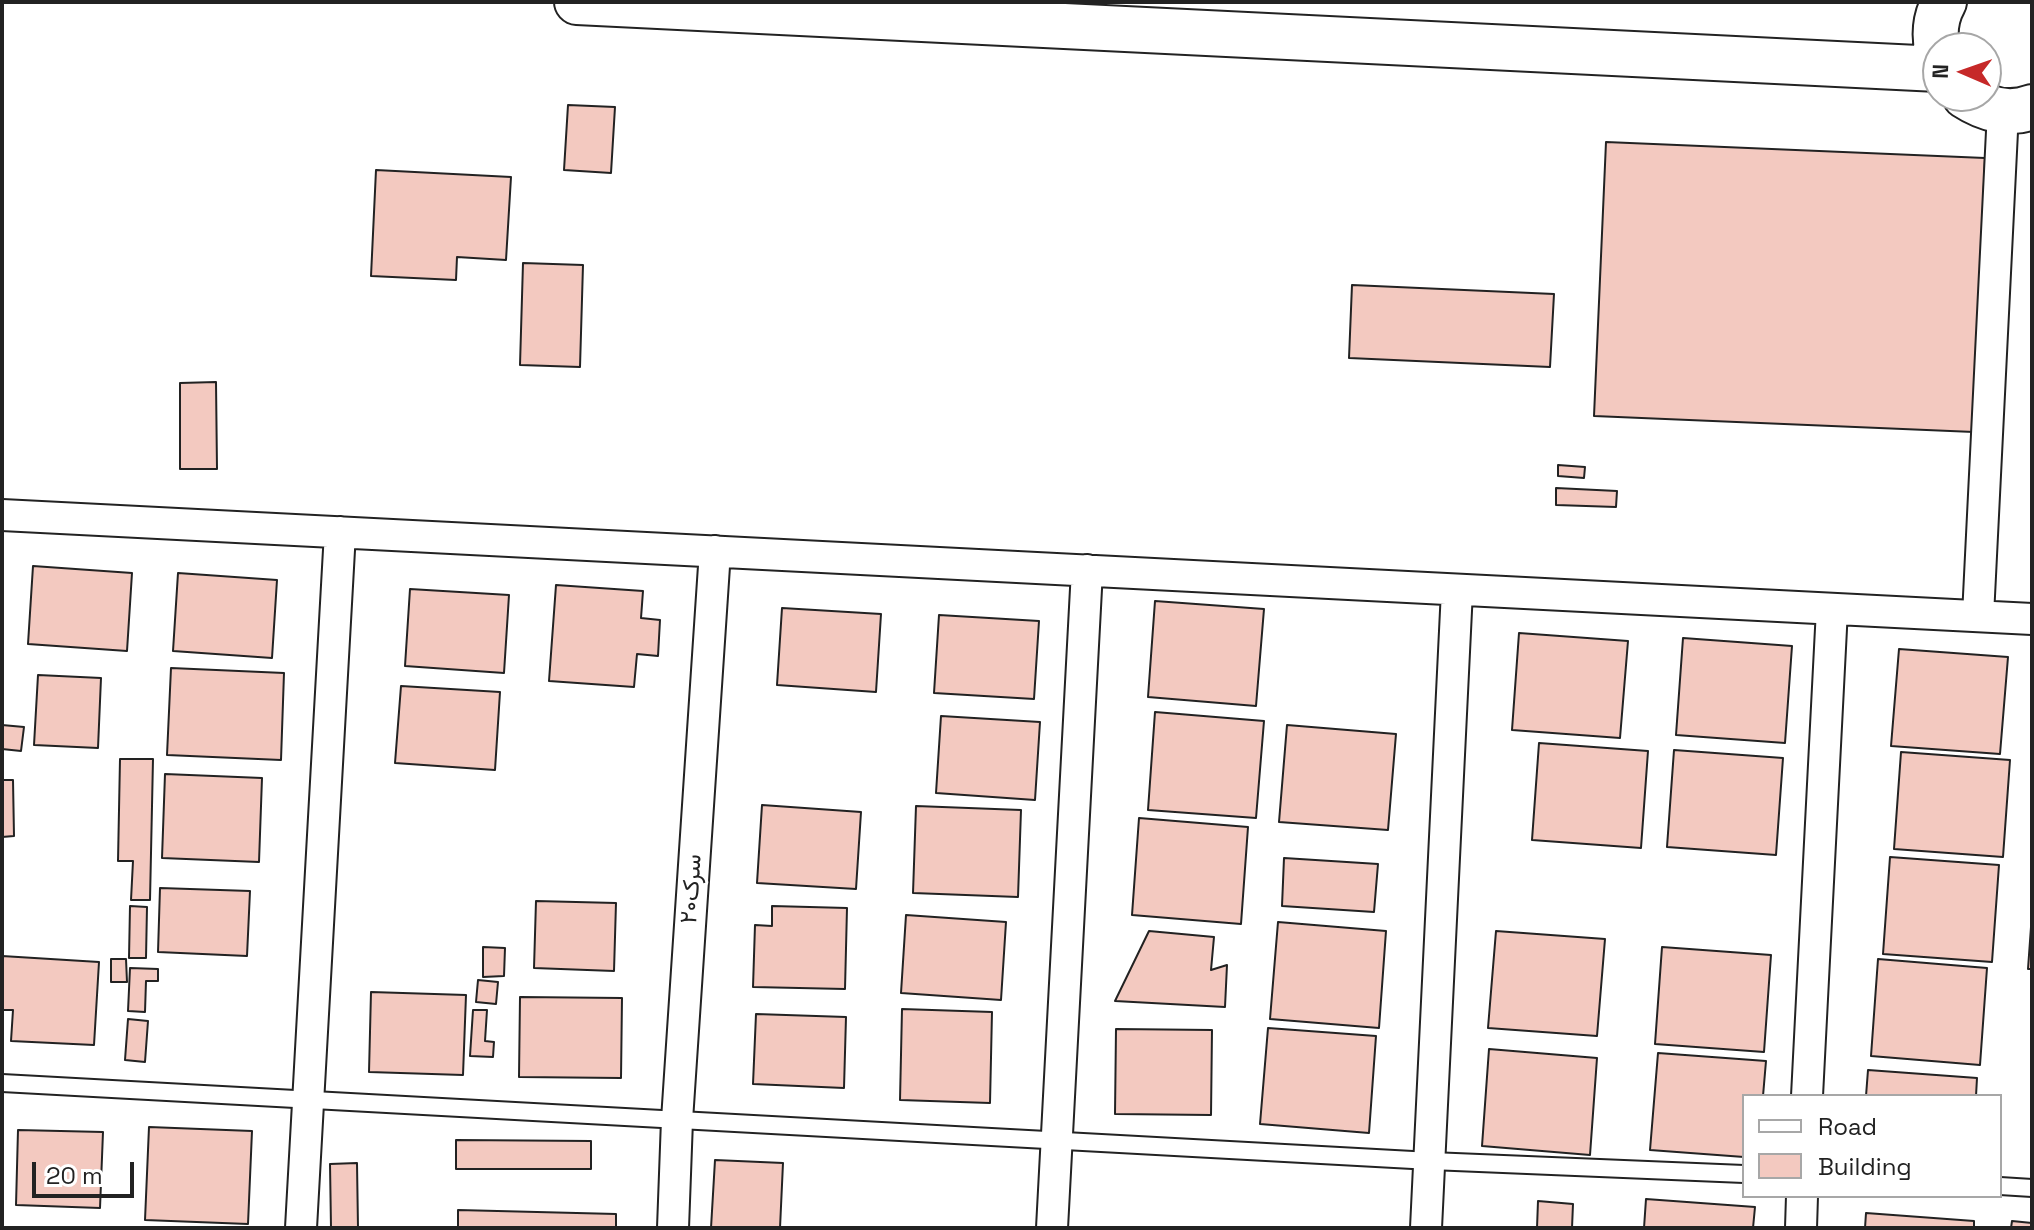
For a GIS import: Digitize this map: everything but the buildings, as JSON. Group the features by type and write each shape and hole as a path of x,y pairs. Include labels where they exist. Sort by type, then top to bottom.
{"street":[{"path":"577,2 1922,68"},
{"path":"1936,32 1938,11 1944,2"},
{"path":"1978,616 2000,112"},
{"path":"2,515 2032,619"},
{"path":"301,1228 340,532"},
{"name":"سرک۲۰","path":"673,1228 677,1120 715,551"},
{"path":"1052,1228 1087,570"},
{"path":"1426,1228 1457,590"},
{"path":"1807,1094 1832,609"},
{"path":"1801,1228 1802,1198"}],"lane":[{"path":"2,1083 1431,1161 1742,1174"},
{"path":"2002,1186 2032,1188"}]}
